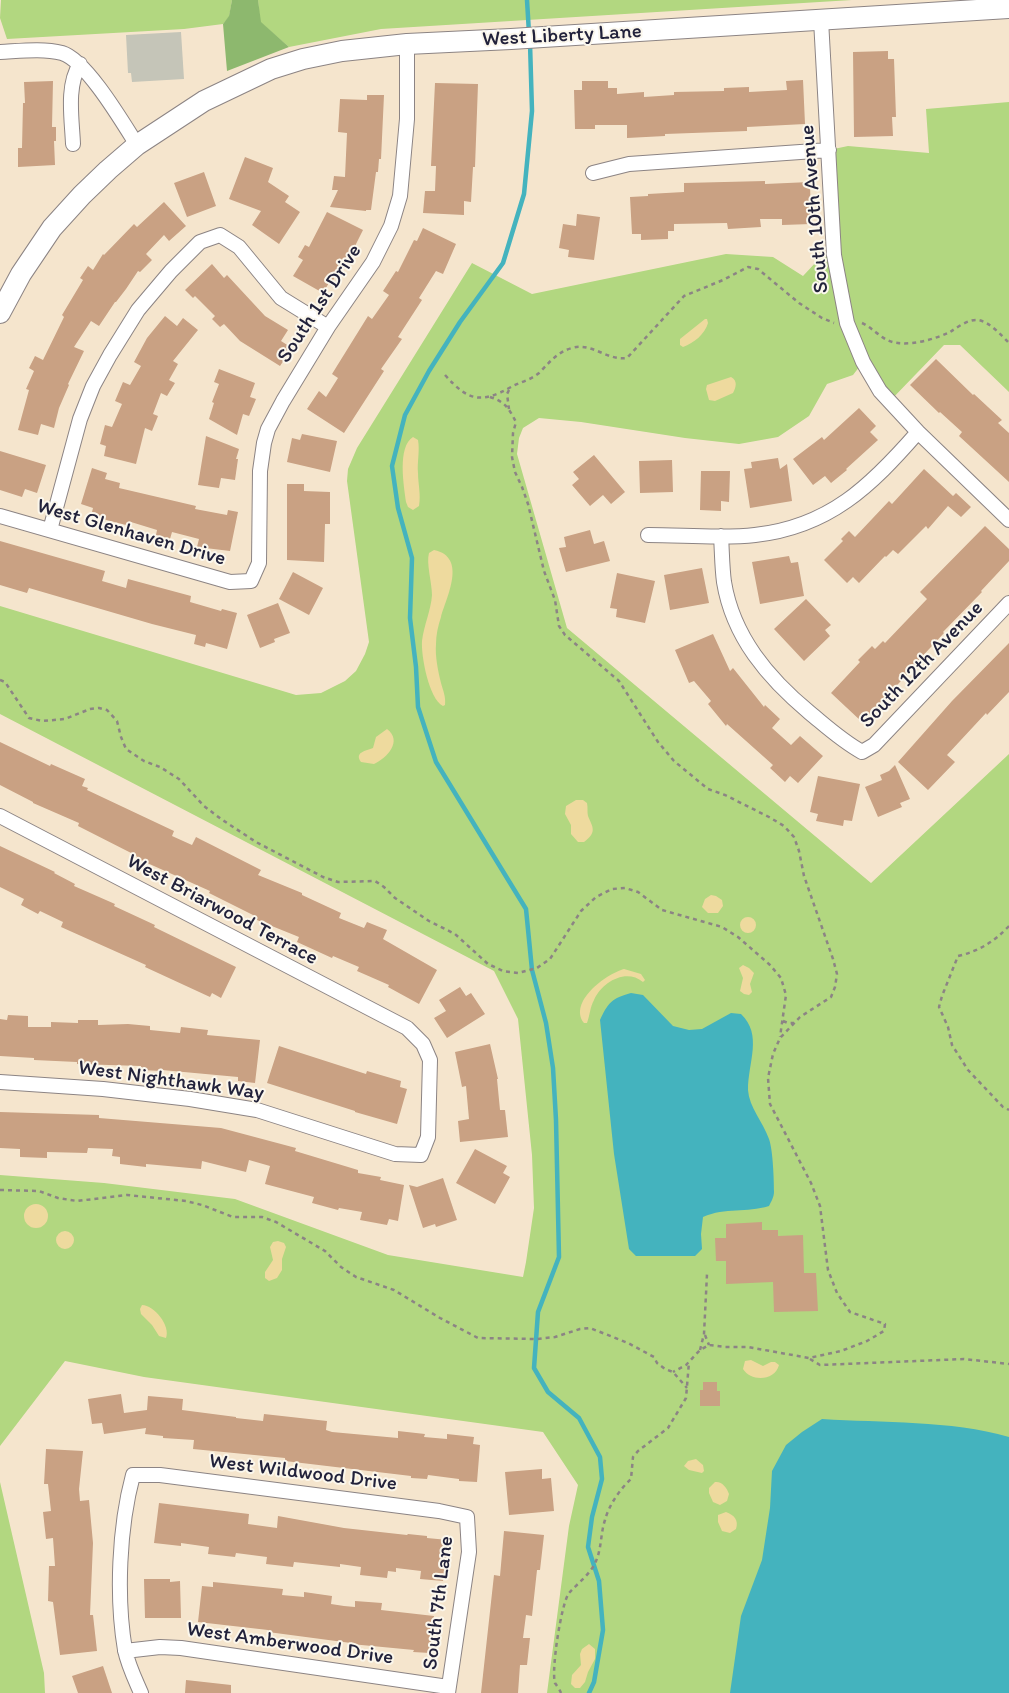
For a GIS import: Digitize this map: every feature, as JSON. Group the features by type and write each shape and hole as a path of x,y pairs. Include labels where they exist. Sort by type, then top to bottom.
{"street":[{"name":"West Liberty Lane","path":"0,313 21,274 52,228 82,195 137,145 204,100 271,69 303,59 342,51 407,44 1009,8"},
{"name":"South 10th Avenue","path":"821,20 834,254 846,323 863,362 880,391 918,432 1009,520"},
{"name":"South 1st Drive","path":"251,581 260,563 260,471 268,429 328,327 373,262 391,226 400,196 407,119 407,44"},
{"path":"0,52 46,51 63,53 80,64 137,145"},
{"path":"73,144 72,97 75,72 80,64"},
{"path":"593,173 629,164 828,150"},
{"path":"50,530 80,419 110,355 138,310 171,271 200,242 220,235 239,247 281,298 328,327"},
{"path":"648,535 754,536 806,524 836,509 876,478 918,432"},
{"name":"West Glenhaven Drive","path":"0,516 230,582 251,581"},
{"name":"South 12th Avenue","path":"721,536 724,581 730,606 739,629 753,654 786,693 846,743 862,752 874,744 1009,603"},
{"name":"West Briarwood Terrace","path":"0,816 407,1028 423,1044 430,1060 428,1137 422,1155"},
{"name":"West Nighthawk Way","path":"0,1082 102,1089 257,1110 395,1154 422,1155"},
{"name":"West Wildwood Drive","path":"125,1651 120,1589 122,1533 133,1475 160,1475 439,1511 468,1518"},
{"name":"South 7th Lane","path":"448,1690 469,1552 468,1518"},
{"name":"West Amberwood Drive","path":"125,1651 160,1647 181,1648 448,1690"},
{"path":"125,1651 141,1693"}],"path":[{"path":"445,375 462,393 474,398 490,397 498,395 537,375 557,355 570,348 582,346 619,360 627,358 684,296 723,280 748,267 758,268 799,303 830,323 861,323 869,326 888,341 899,344 915,343 949,332 964,323 978,320 993,328 1009,343"},
{"path":"510,388 507,394 510,410"},
{"path":"490,397 502,401 510,410 516,422 513,433 512,457 515,472 528,504 544,572 555,600 559,626 566,635 619,681 658,742 674,761 708,789 740,802 769,817 784,826 794,837 804,876 837,974 831,997 794,1023 780,1038"},
{"path":"0,680 5,682 30,718 42,721 65,719 90,709 99,708 107,710 117,721 126,749 144,761 160,767 179,779 204,806 221,819 256,842 323,877 338,882 375,882 384,886 395,898 429,921 455,934 488,964 503,972 518,973 537,968 550,959 581,911 596,897 612,889 625,888 638,892 662,910 722,927 738,937 770,966 781,978 786,995 780,1038 773,1054 768,1078 770,1104 811,1184 820,1206 828,1270 837,1293 850,1312 885,1324 884,1330 867,1341 841,1352 809,1358 748,1347 709,1345 700,1350 686,1365 672,1372"},
{"path":"1009,926 987,945 958,956 940,1007 948,1027 952,1045 968,1070 1003,1107 1009,1110"},
{"path":"783,1021 794,1023"},
{"path":"0,1190 39,1191 58,1198 77,1201 128,1195 186,1201 233,1217 262,1217 276,1222 325,1251 356,1277 394,1290 478,1338 537,1339 590,1328 628,1343 654,1358 657,1363 672,1372 687,1388"},
{"path":"700,1350 704,1334 707,1274"},
{"path":"704,1334 709,1345"},
{"path":"809,1358 820,1365 964,1359 1009,1364"},
{"path":"561,1693 555,1683 554,1665 563,1609 568,1594 595,1564 601,1543 604,1520 623,1486 631,1479 633,1457 668,1428 686,1398 689,1360"}],"shaded area":[{"path":"181,32 184,79 132,82 131,73 128,73 126,35"}],"green space":[{"path":"1,0 232,0 229,17 223,24 184,29 7,39 0,18"},
{"path":"232,0 258,0 261,22 289,47 227,71 223,24 229,16"},
{"path":"258,0 852,0 381,29 289,47 260,22"},
{"path":"1009,102 1009,392 960,345 944,345 889,402 863,362 853,375 827,384 809,416 778,437 739,444 539,418 523,428 519,438 517,454 567,628 871,883 1009,754 1009,1693 547,1693 569,1526 578,1485 543,1432 144,1377 65,1361 0,1446 0,1175 104,1183 235,1199 388,1255 523,1277 534,1208 532,1155 518,1019 494,971 0,714 0,606 296,695 321,693 345,681 356,671 369,642 347,481 348,469 357,448 472,263 532,294 726,254 773,257 803,276 818,260 834,254 829,150 848,146 929,153 926,109"},
{"path":"0,1482 44,1673 45,1693 0,1693"}],"sand":[{"path":"707,319 708,323 702,334 695,341 683,347 680,345 680,339"},
{"path":"731,377 736,382 733,393 715,401 709,400 706,389 707,385"},
{"path":"413,437 418,440 419,444 420,497 419,506 413,510 408,507 406,502 403,458 408,442"},
{"path":"434,550 444,554 450,561 452,569 450,589 439,624 436,641 437,664 445,699 445,705 443,706 438,702 430,686 422,648 432,595 428,557 429,553"},
{"path":"387,729 394,739 388,753 374,764 361,762 359,759 360,754 373,748 376,737"},
{"path":"576,800 583,800 587,803 588,816 593,830 584,842 578,842 571,834 571,825 565,814 566,806"},
{"path":"711,895 722,900 723,906 718,913 708,913 702,907 705,899"},
{"path":"748,917 754,919 756,925 754,931 748,933 742,931 740,925 742,919"},
{"path":"743,965 754,973 750,984 752,992 749,995 740,991 743,978 739,968"},
{"path":"624,969 641,974 645,980 643,982 629,976 615,979 609,983 598,993 592,1005 587,1023 584,1023 580,1015 581,1006 585,998 599,983"},
{"path":"36,1204 41,1205 47,1211 47,1221 41,1227 36,1228 31,1227 25,1221 24,1216 25,1211 31,1205"},
{"path":"61,1231 69,1231 74,1236 72,1247 61,1249 56,1244 56,1236"},
{"path":"273,1242 284,1243 286,1247 282,1259 282,1270 277,1278 269,1281 265,1278 265,1272 273,1260 270,1247"},
{"path":"142,1305 152,1308 164,1322 167,1333 166,1338 159,1336 152,1325 141,1314 140,1309"},
{"path":"751,1360 763,1366 771,1362 779,1365 777,1370 768,1377 757,1378 751,1376 743,1369 745,1361"},
{"path":"696,1459 703,1465 704,1471 702,1473 689,1470 684,1466 688,1461"},
{"path":"715,1482 724,1485 729,1494 727,1501 720,1505 713,1502 709,1493 709,1488"},
{"path":"726,1512 733,1516 737,1523 736,1529 730,1533 722,1531 718,1522 718,1515"},
{"path":"589,1644 595,1649 595,1659 585,1682 580,1688 575,1688 571,1684 572,1675 581,1665 580,1654 582,1649"}],"water":[{"path":"631,993 643,995 673,1026 689,1030 702,1029 731,1013 741,1014 748,1022 751,1031 753,1049 748,1090 751,1102 770,1144 774,1196 769,1206 720,1212 703,1217 702,1249 695,1256 636,1256 629,1249 614,1154 600,1020 611,1002"},
{"path":"822,1419 940,1425 1009,1437 1009,1693 730,1693 741,1616 762,1560 770,1508 772,1471 786,1445"}],"building":[{"path":"888,51 888,59 894,59 896,117 892,117 893,136 854,137 853,52"},
{"path":"803,80 805,124 747,127 747,131 665,134 665,136 627,138 627,125 595,125 595,129 575,129 574,90 582,90 582,81 608,81 608,88 617,88 617,94 644,92 644,97 674,95 674,92 724,91 724,88 749,87 749,92 787,90 786,81"},
{"path":"53,81 52,127 56,127 56,141 54,141 55,165 18,167 18,148 22,148 23,103 25,103 24,82"},
{"path":"435,83 478,84 475,167 473,167 471,202 464,201 464,215 423,213 425,191 435,191 436,166 431,166"},
{"path":"367,95 384,95 381,159 379,159 378,172 376,172 371,210 330,207 338,190 332,190 334,176 345,177 347,133 338,132 340,99 367,100"},
{"path":"245,157 273,168 268,182 289,196 285,202 300,212 279,244 252,225 261,211 229,199"},
{"path":"204,172 216,206 187,217 174,183"},
{"path":"765,181 765,184 810,182 811,224 782,225 782,219 760,219 761,227 728,229 727,223 674,224 674,231 668,231 668,239 641,240 641,234 632,234 630,197 684,192 684,183"},
{"path":"164,202 186,226 169,241 164,235 146,254 152,260 140,272 138,271 99,326 91,321 74,347 84,351 68,384 54,428 41,424 38,435 18,430 29,390 26,389 34,371 29,368 35,356 43,360 64,317 62,315 83,280 80,278 88,266 93,270 103,254 134,224 137,227"},
{"path":"327,212 363,230 354,248 352,246 332,282 330,281 323,293 293,276 303,260 298,257 305,245 309,247"},
{"path":"577,214 600,217 594,260 568,257 569,250 559,248 563,224 576,226"},
{"path":"423,228 456,244 443,274 436,271 419,298 422,300 398,337 402,339 381,369 384,371 344,433 307,409 319,391 326,397 338,378 332,374 368,316 372,319 389,295 383,291 396,271 398,272 414,240 417,241"},
{"path":"212,264 224,278 227,275 265,316 288,330 281,341 292,348 280,366 240,341 224,324 220,327 212,319 215,316 195,296 193,298 185,290"},
{"path":"165,316 177,326 183,318 198,330 173,361 178,364 169,380 175,383 167,396 161,393 153,414 158,416 152,431 145,428 136,464 104,456 106,446 100,444 105,425 112,427 122,404 115,401 123,382 130,385 141,366 134,362 147,338"},
{"path":"936,359 1002,420 998,423 1009,433 1009,482 959,436 962,432 910,385"},
{"path":"219,369 255,383 250,397 256,399 249,416 243,414 237,435 209,419 214,403 212,402 219,384 214,382"},
{"path":"859,408 876,426 870,432 878,440 831,483 825,476 813,485 793,459 822,437 824,440"},
{"path":"302,434 337,441 330,472 287,462 292,438 300,440"},
{"path":"206,436 239,449 236,459 238,459 235,480 221,478 219,488 198,485"},
{"path":"0,451 46,465 37,493 25,489 22,497 0,490"},
{"path":"594,455 625,492 611,504 603,495 590,506 572,485 579,479 573,472"},
{"path":"778,458 780,469 787,464 792,501 750,508 744,469 752,468 751,462"},
{"path":"672,460 673,492 640,493 639,461"},
{"path":"92,468 107,473 105,479 120,483 119,488 196,506 195,509 227,515 228,510 238,512 230,551 197,547 199,539 172,532 170,539 156,535 157,530 131,522 130,526 91,516 93,508 81,504"},
{"path":"924,469 953,496 956,493 971,507 961,517 948,506 928,529 926,526 898,554 893,550 859,583 853,577 847,583 824,560 843,541 841,539 849,531 855,537 889,501 892,504"},
{"path":"701,471 730,471 729,502 721,501 721,511 700,510"},
{"path":"287,484 304,484 304,491 330,492 330,524 325,524 324,562 287,560"},
{"path":"985,526 1009,549 1009,561 943,632 918,663 862,722 831,693 872,646 875,649 883,641 885,643 927,599 920,592"},
{"path":"590,530 594,544 604,541 610,561 566,572 559,548 566,547 564,537"},
{"path":"0,541 105,571 102,581 126,588 128,579 191,596 190,602 221,611 222,609 237,613 227,649 206,643 205,647 194,644 196,635 29,588 27,593 0,585"},
{"path":"789,556 791,563 798,562 804,596 760,604 752,562"},
{"path":"702,568 709,603 670,610 664,575"},
{"path":"293,572 323,588 309,615 279,599"},
{"path":"617,573 655,581 645,623 616,617 617,609 610,608"},
{"path":"806,599 831,625 825,630 830,636 804,661 774,629"},
{"path":"278,603 290,633 274,639 275,642 260,648 247,615"},
{"path":"713,634 730,671 733,668 764,707 765,705 780,719 772,728 791,745 800,736 823,756 798,783 790,776 785,782 770,768 773,765 727,724 726,726 708,704 711,701 694,681 689,683 675,650"},
{"path":"1009,643 1009,692 987,715 986,713 947,755 955,762 928,790 898,762 952,701"},
{"path":"0,742 50,766 51,764 85,779 82,786 88,788 87,790 174,831 172,836 192,845 196,837 261,870 258,875 302,893 302,895 341,913 339,918 364,928 367,922 387,930 383,939 437,970 419,1004 388,987 389,985 357,971 359,967 333,956 332,958 297,942 299,937 252,918 253,915 209,893 210,891 136,858 137,856 78,826 79,823 33,803 0,785"},
{"path":"895,765 910,799 900,803 902,807 878,817 865,787 882,780 880,775 889,771"},
{"path":"818,776 860,784 852,821 844,820 843,826 816,821 818,814 810,812"},
{"path":"0,846 55,872 75,884 74,886 115,904 114,906 155,925 154,927 236,967 221,998 212,993 210,997 145,967 146,965 61,927 63,922 40,911 38,914 21,905 24,899 0,887"},
{"path":"460,987 466,996 471,993 485,1014 447,1038 434,1018 446,1011 439,1000"},
{"path":"8,1015 28,1016 28,1027 51,1027 51,1022 78,1023 78,1020 98,1020 98,1025 128,1024 150,1026 150,1030 180,1033 181,1027 208,1030 207,1035 260,1040 255,1083 238,1081 238,1077 162,1070 141,1070 141,1066 77,1064 77,1062 0,1056 0,1019 7,1020"},
{"path":"490,1044 498,1079 500,1110 505,1110 508,1137 460,1142 458,1121 469,1119 466,1086 462,1087 455,1052"},
{"path":"279,1046 366,1074 367,1071 401,1081 400,1087 407,1089 397,1124 267,1083"},
{"path":"0,1112 99,1115 99,1118 221,1128 296,1148 295,1151 358,1170 358,1173 381,1177 380,1180 404,1185 398,1221 389,1219 387,1225 360,1220 362,1212 339,1208 338,1210 312,1203 314,1197 265,1184 270,1166 249,1160 246,1172 202,1161 201,1169 146,1164 146,1167 120,1164 120,1157 112,1156 113,1149 88,1148 87,1153 47,1152 47,1158 20,1157 20,1149 0,1148"},
{"path":"475,1149 507,1166 503,1173 510,1177 495,1204 456,1183"},
{"path":"443,1178 457,1220 436,1227 435,1224 423,1228 409,1185 417,1187"},
{"path":"762,1222 762,1230 778,1230 778,1236 803,1235 804,1273 816,1273 818,1311 774,1312 773,1282 726,1284 726,1261 716,1261 715,1238 726,1238 726,1224"},
{"path":"703,1382 717,1382 717,1391 720,1391 720,1406 700,1406 700,1390 703,1390"},
{"path":"121,1394 124,1413 147,1410 148,1396 183,1399 182,1410 236,1418 263,1421 264,1414 327,1421 326,1430 332,1432 398,1438 398,1431 425,1434 424,1437 447,1439 447,1434 474,1437 473,1444 480,1445 477,1482 459,1481 459,1479 428,1475 427,1479 411,1478 411,1476 285,1461 285,1458 193,1449 194,1440 163,1438 163,1436 145,1434 146,1428 104,1434 102,1423 92,1424 88,1399"},
{"path":"46,1449 83,1451 79,1489 80,1501 89,1500 93,1543 90,1615 93,1615 97,1651 60,1655 53,1602 48,1601 49,1566 55,1566 53,1538 46,1539 43,1512 51,1511 48,1484 44,1484"},
{"path":"542,1469 542,1479 551,1478 554,1511 509,1515 505,1472"},
{"path":"159,1503 249,1514 248,1524 277,1528 278,1516 344,1528 427,1536 427,1538 448,1540 443,1581 420,1579 421,1571 396,1568 396,1572 388,1571 387,1578 360,1575 361,1567 340,1564 340,1567 294,1562 293,1567 266,1564 267,1557 236,1553 235,1557 208,1554 209,1547 181,1543 181,1546 154,1543"},
{"path":"504,1531 544,1535 540,1570 537,1570 532,1616 526,1615 523,1638 530,1638 527,1665 520,1665 518,1693 481,1693 494,1575 500,1576"},
{"path":"144,1579 170,1579 170,1582 180,1581 181,1618 145,1618"},
{"path":"213,1582 283,1589 282,1595 304,1597 304,1592 332,1596 331,1604 344,1606 355,1607 355,1601 382,1603 381,1610 434,1616 430,1653 351,1644 268,1632 268,1630 198,1622 202,1586 213,1587"},
{"path":"103,1666 112,1693 78,1693 72,1676"},
{"path":"186,1680 231,1685 231,1693 185,1693"}],"waterway":[{"path":"527,0 529,33"},
{"path":"530,43 532,111 524,194 503,263 460,322 429,371 405,415 392,466 398,508 412,558 410,618 416,667 418,707 436,762 526,909 532,970 546,1023 553,1068 556,1120 559,1257 538,1312 534,1368 548,1392 579,1418 600,1457 602,1479 592,1517 588,1547 599,1581 603,1630 594,1682 589,1693"}]}
